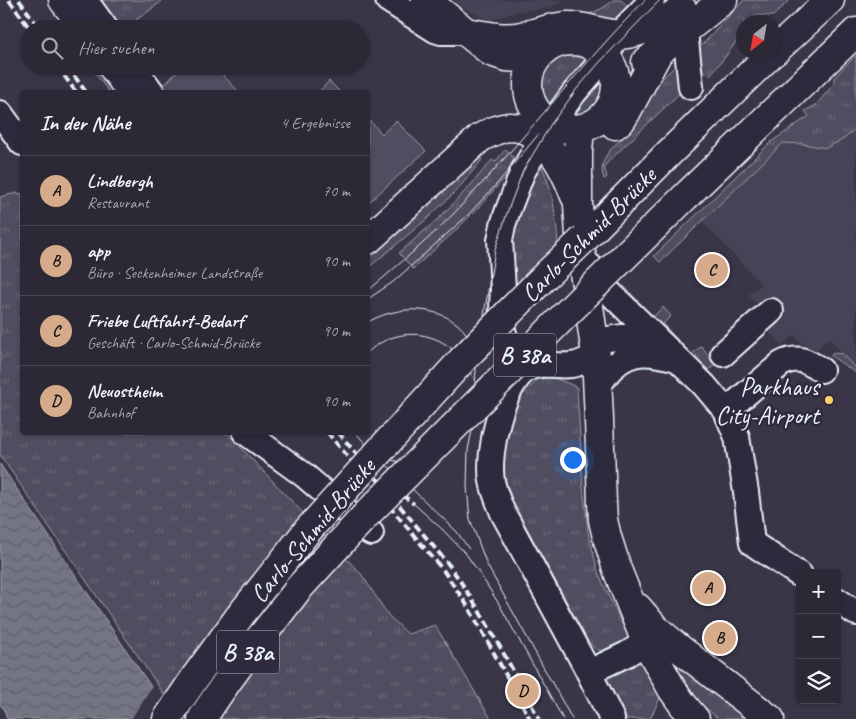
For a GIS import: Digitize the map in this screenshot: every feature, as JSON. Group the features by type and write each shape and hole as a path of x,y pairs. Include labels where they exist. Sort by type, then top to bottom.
{"main road":[{"path":"64,0 78,20"},
{"path":"426,0 491,52 506,57 536,59"},
{"path":"465,32 507,38 565,26 579,26 612,45 619,56 637,50 687,14 723,0"},
{"name":"B 38a","path":"781,45 830,0"},
{"path":"576,190 600,139 622,119 659,51 687,14"},
{"name":"Carlo-Schmid-Brücke","path":"202,719 248,652 298,589 354,528 686,195 856,32"},
{"path":"612,45 598,49 590,44 570,40 551,46 543,51 531,68 528,88 530,98 553,125 567,154 576,190 595,348 603,520 607,537 626,590 640,610 672,689 695,719"},
{"path":"370,238 494,123 507,114 521,109 553,125 590,126 603,118 612,105 616,90 612,45"},
{"path":"616,90 632,73 659,51"},
{"name":"Carlo-Schmid-Brücke","path":"167,719 239,617 308,530 463,359 546,275 583,245 765,60"},
{"path":"119,75 130,90"},
{"path":"650,635 682,651 770,719"}],"street":[{"path":"84,0 99,20"},
{"path":"388,0 435,30 441,32 465,32"},
{"path":"528,368 506,340 501,324 503,289 500,240 502,225 523,172 574,93 612,45 652,0"},
{"path":"687,14 691,86"},
{"path":"140,75 151,90"},
{"path":"0,113 20,140"},
{"path":"583,245 593,272 609,292 704,385 726,411 736,437 746,492 752,544 796,572"},
{"path":"723,354 771,311"},
{"path":"612,719 589,672 503,513 492,479 494,439 502,409 512,386 528,368 541,363 570,365 584,362 595,348 622,337 654,337"},
{"path":"598,386 612,368 632,355 643,353 657,354 677,359"},
{"path":"726,411 786,361 794,359 803,360 821,370"},
{"path":"248,435 304,475 371,532"},
{"path":"841,603 856,613"},
{"path":"589,672 627,654 650,635"}],"shaded area":[{"path":"453,0 565,0 549,8 516,12 489,21 462,7"},
{"path":"856,128 856,373 831,356 833,353 842,353 829,338 811,354 794,335 782,346 761,322 767,316 749,295 761,284 702,221 783,143 803,144 844,139"}],"green space":[{"path":"94,0 159,0 161,2 136,20 108,20"},
{"path":"613,0 621,0 630,8 612,27 572,19 599,10"},
{"path":"744,0 790,0 774,15 736,15 736,42 709,76 703,70 694,79 692,52 705,42"},
{"path":"570,51 583,54 595,60 551,113 543,104 539,94 537,84 539,75 543,67 550,60 559,54"},
{"path":"856,55 856,128 844,139 826,148 783,143 660,262 654,256 771,142 809,116 805,111 816,105 834,84 834,78"},
{"path":"684,58 686,87 608,162 604,167 607,177 604,179 602,171 606,156 616,143 634,126 662,79"},
{"path":"97,75 101,75 115,90 108,90"},
{"path":"174,75 223,75 237,90 160,90"},
{"path":"604,76 605,94 597,108 583,117 565,120"},
{"path":"329,81 338,90 321,90"},
{"path":"370,121 382,134 396,121 426,151 370,201"},
{"path":"506,149 518,163 478,208 413,269 399,253 440,217 492,160 495,162"},
{"path":"480,150 482,155 481,161 458,189 428,218 370,266 370,252"},
{"path":"541,165 552,197 559,253 519,290 509,265 507,245 528,173 534,177"},
{"path":"20,194 20,435 229,435 362,575 388,615 408,634 435,625 491,719 181,719 0,455 0,197"},
{"path":"624,286 653,317 663,307 671,316 663,324 691,355 701,346 716,364 708,371 728,392 724,395 620,291"},
{"path":"833,353 843,354 856,367 856,373 831,356"},
{"path":"543,374 577,388 588,532 598,572 629,638 613,650 598,650 592,647 588,641 511,499 505,479 503,463 514,404"},
{"path":"656,641 751,719 719,719 691,696"},
{"path":"641,660 661,696 650,719 626,719 617,701 613,703 599,678"}],"water":[{"path":"0,464 173,719 7,719 4,709 0,705"}],"pier":[{"path":"153,685 175,718 176,719 131,719"}],"tram line":[{"path":"370,289 427,240 460,207 645,0"},
{"path":"570,97 599,63 660,0"},
{"path":"572,719 487,565 470,519 467,487 468,450 476,411 477,356 495,250 523,171 551,124 574,93"},
{"path":"370,298 393,282 467,216 538,135"},
{"path":"370,321 389,313 401,311 424,310 435,313 446,317 460,326 469,338 477,356"},
{"path":"370,351 382,342 397,336 413,334 428,336 442,342 455,352 466,364 474,380"},
{"path":"380,457 406,462 432,459 454,447 463,438 470,426"},
{"path":"358,435 457,532 469,549"},
{"path":"414,504 466,554 478,571 499,604 563,719"}],"railway":[{"path":"9,0 23,20"},
{"path":"19,0 33,20"},
{"path":"64,75 75,90"},
{"path":"74,75 85,90"},
{"path":"330,435 443,570 465,602 530,719"},
{"path":"341,435 449,565 485,622 539,719"},
{"path":"383,480 414,504"}],"place":[{"name":"Friebe Luftfahrt-Bedarf","path":"712,270"},
{"name":"Parkhaus City-Airport","path":"829,400"},
{"name":"Lindbergh","path":"708,588"},
{"name":"app","path":"720,638"},
{"name":"Neuostheim","path":"523,691"}]}
